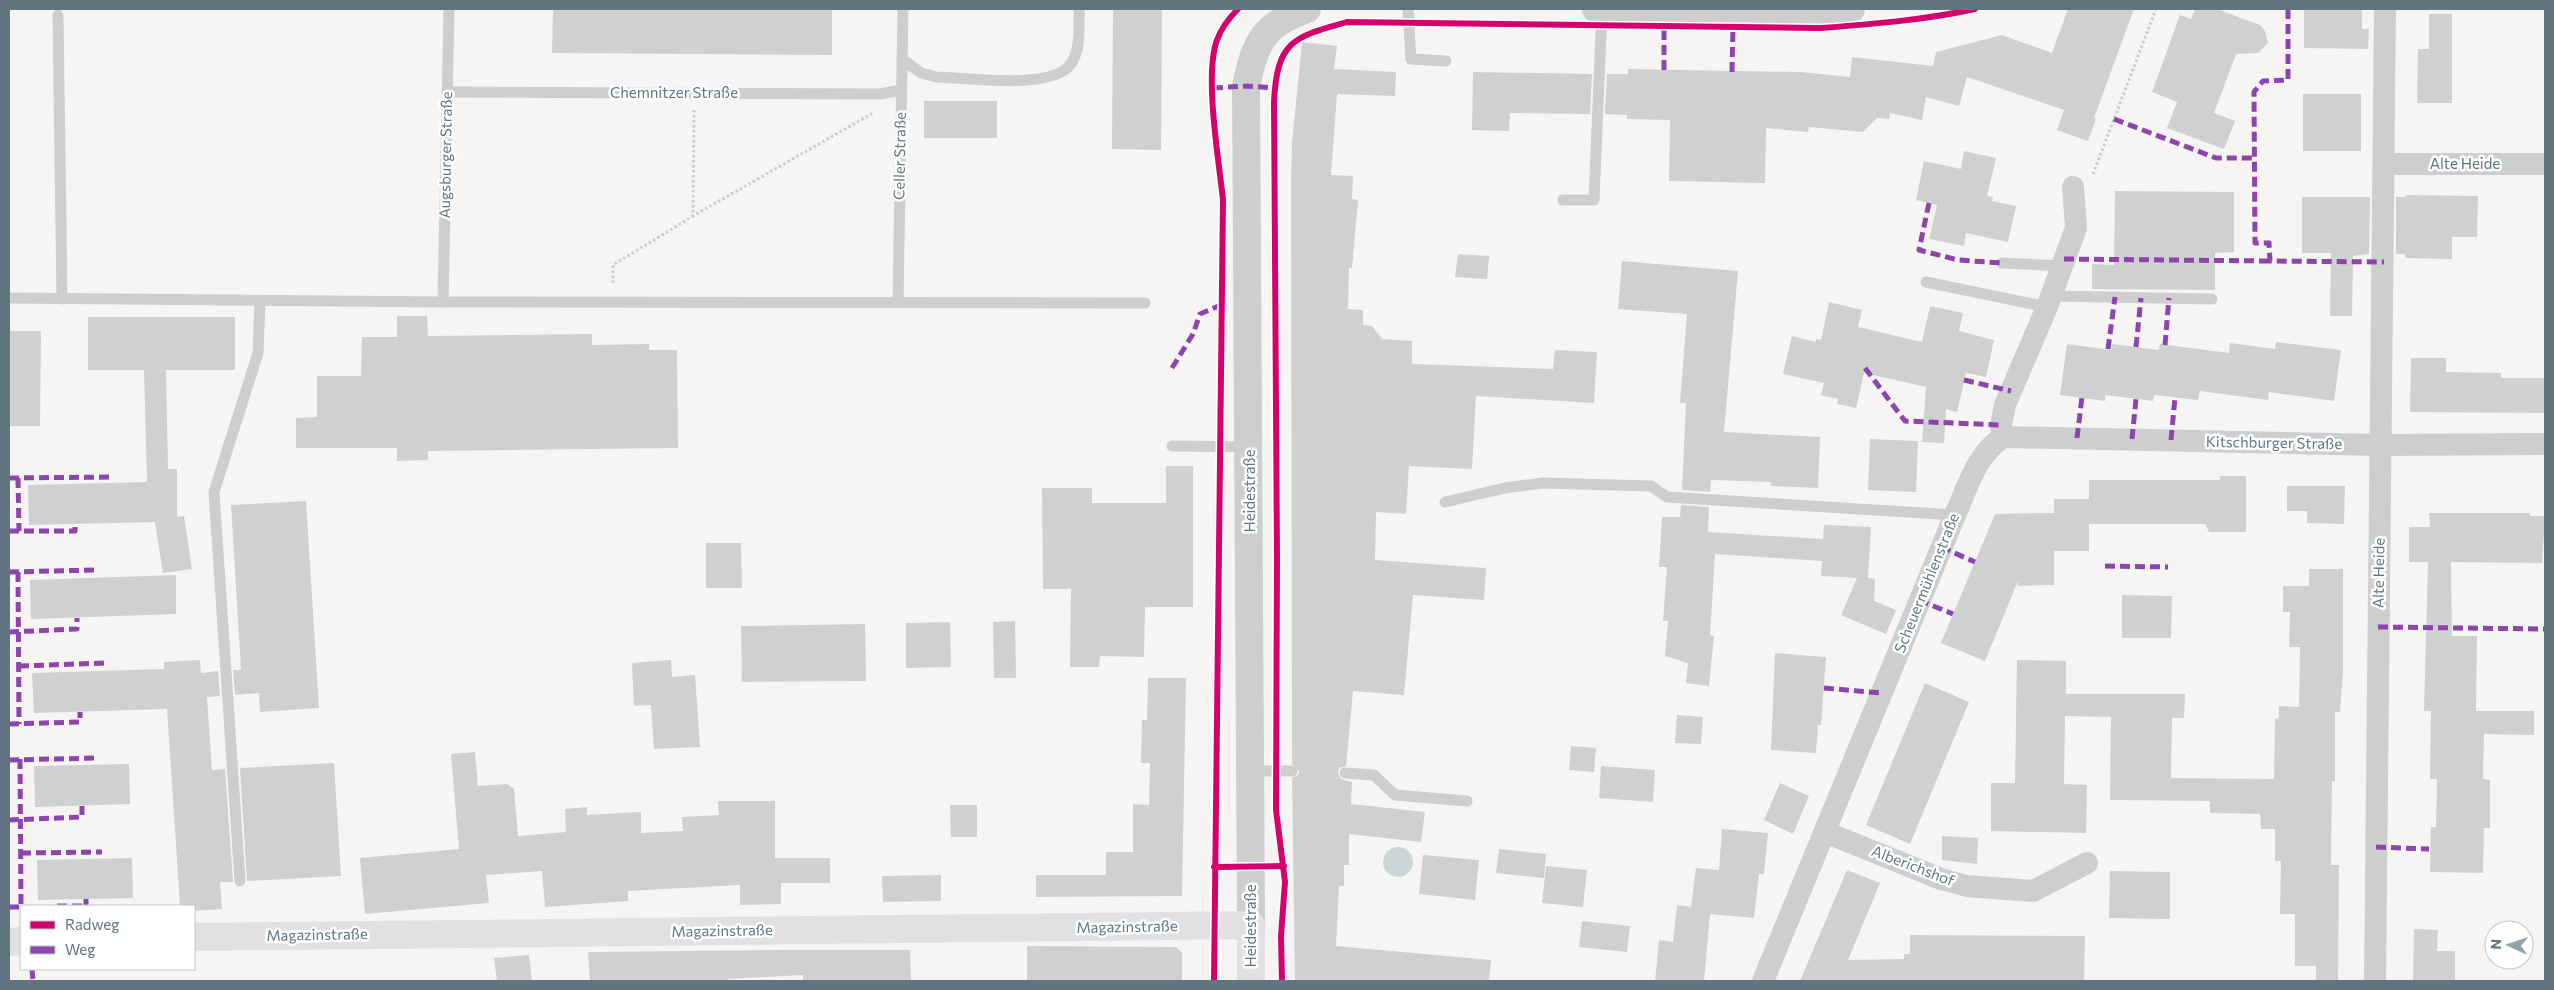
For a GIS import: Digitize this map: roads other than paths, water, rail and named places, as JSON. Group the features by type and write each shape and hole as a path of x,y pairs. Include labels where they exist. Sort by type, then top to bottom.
{"main road":[{"name":"Magazinstraße","path":"195,937 1251,925"},
{"name":"Heidestraße","path":"1251,925 1252,981"}],"street":[{"path":"1596,9 1745,13 1851,9"},
{"name":"Alte Heide","path":"2375,981 2385,164 2385,9"},
{"name":"Heidestraße","path":"1251,925 1249,771 1250,447 1246,86 1252,57 1263,35 1297,12"},
{"name":"Alte Heide","path":"2385,164 2545,164"},
{"path":"2003,437 2000,425 2005,406 2049,301 2076,228 2073,187"},
{"name":"Kitschburger Straße","path":"2003,437 2381,445 2545,444"},
{"name":"Scheuermühlenstraße","path":"1763,981 1955,514 1980,458 1991,445 2003,437"},
{"name":"Alberichshof","path":"1825,832 1941,879 1967,886 2033,891 2087,863"}],"lane":[{"name":"Augsburger Straße","path":"443,302 449,9"},
{"name":"Celler Straße","path":"898,302 903,9"},
{"path":"902,59 921,73 936,77 1036,81 1058,76 1071,65 1078,44 1079,9"},
{"path":"1408,9 1411,59 1446,61"},
{"path":"1563,200 1594,200 1602,9"},
{"path":"58,15 62,299"},
{"name":"Chemnitzer Straße","path":"447,92 880,94 902,90"},
{"path":"2002,263 2062,266"},
{"path":"1926,282 2049,301 2212,299"},
{"path":"9,298 443,302 1145,303"},
{"path":"240,881 214,492 258,353 260,301"},
{"path":"1172,446 1250,447"},
{"path":"1445,502 1505,488 1542,483 1651,486 1667,497 1955,514"},
{"path":"1249,771 1292,772"},
{"path":"1345,773 1374,775 1395,795 1467,801"}]}
